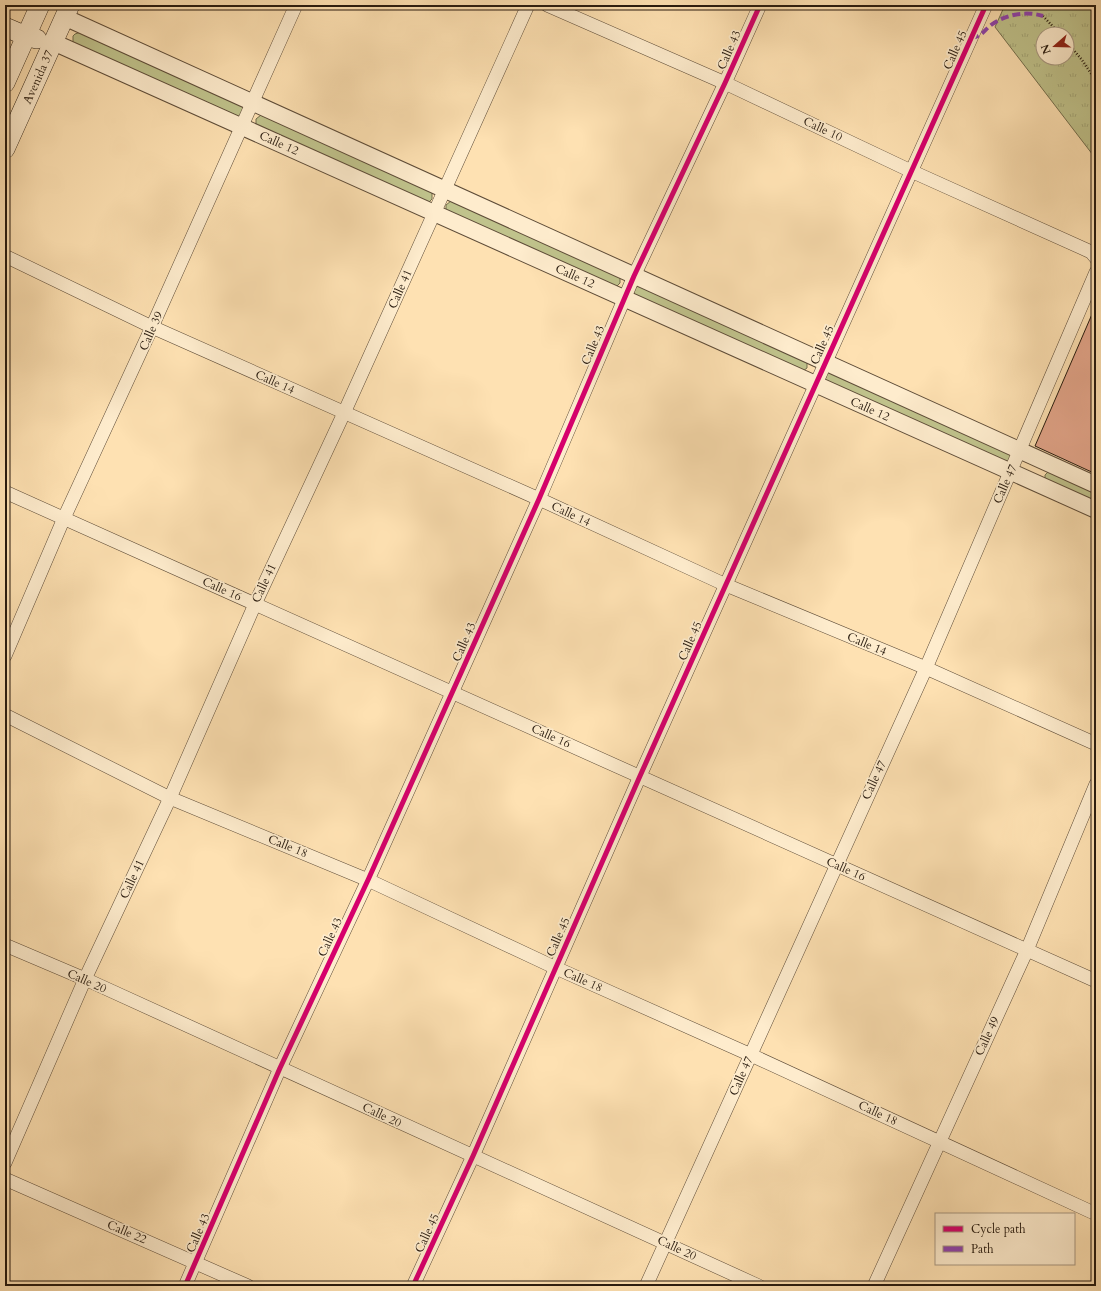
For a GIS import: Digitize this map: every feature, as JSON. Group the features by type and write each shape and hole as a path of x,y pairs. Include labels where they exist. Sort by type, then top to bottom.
{"main road":[{"path":"5,83 40,5"},
{"path":"46,5 67,11"},
{"name":"Avenida 37","path":"5,148 67,11"},
{"path":"5,27 26,36 53,42"}],"street":[{"name":"Calle 39","path":"5,656 64,518 152,327 296,5"},
{"name":"Calle 41","path":"5,1163 85,979 170,798 255,604 344,413 528,5"},
{"name":"Calle 10","path":"548,5 725,83 912,171 1091,252 1096,258"},
{"name":"Calle 43","path":"185,1286 280,1068 368,880 539,499 624,298 760,5"},
{"name":"Calle 45","path":"414,1286 473,1156 640,776 986,5"},
{"name":"Calle 12","path":"67,11 253,103 1096,485"},
{"name":"Calle 12","path":"53,42 1096,510"},
{"name":"Calle 14","path":"5,256 152,327 539,499 726,585 926,668 1096,744"},
{"name":"Calle 47","path":"646,1286 926,668 1096,272"},
{"name":"Calle 16","path":"5,492 1096,981"},
{"name":"Calle 18","path":"5,715 170,798 368,880 556,968 940,1141 1096,1214"},
{"name":"Calle 49","path":"874,1286 1027,950 1096,784"},
{"name":"Calle 20","path":"5,945 85,979 759,1286"},
{"name":"Calle 22","path":"5,1180 196,1262 248,1286"}],"path":[{"path":"1043,16 1052,26"},
{"path":"1075,52 1096,81"}],"green space":[{"path":"1005,5 1096,5 1096,159 995,27"},
{"path":"81,32 243,105 244,108 240,117 73,43 73,36"},
{"path":"261,115 430,190 432,193 432,199 428,203 256,126 256,119"},
{"path":"454,200 620,277 620,283 616,287 446,211 446,205"},
{"path":"639,285 807,361 807,368 803,371 634,296 636,287"},
{"path":"829,369 1009,450 1012,456 1007,464 824,382"},
{"path":"1049,471 1096,490 1096,505 1045,481 1045,475"}],"building":[{"path":"1096,305 1096,474 1035,446"}],"marked path":[{"path":"971,38 979,36 991,25 1005,17 1018,14 1037,14 1043,16"}],"cycle path":[{"path":"185,1286 280,1068 368,880 539,499 634,276 760,5"},
{"path":"413,1286 473,1156 640,776 986,5"}]}
